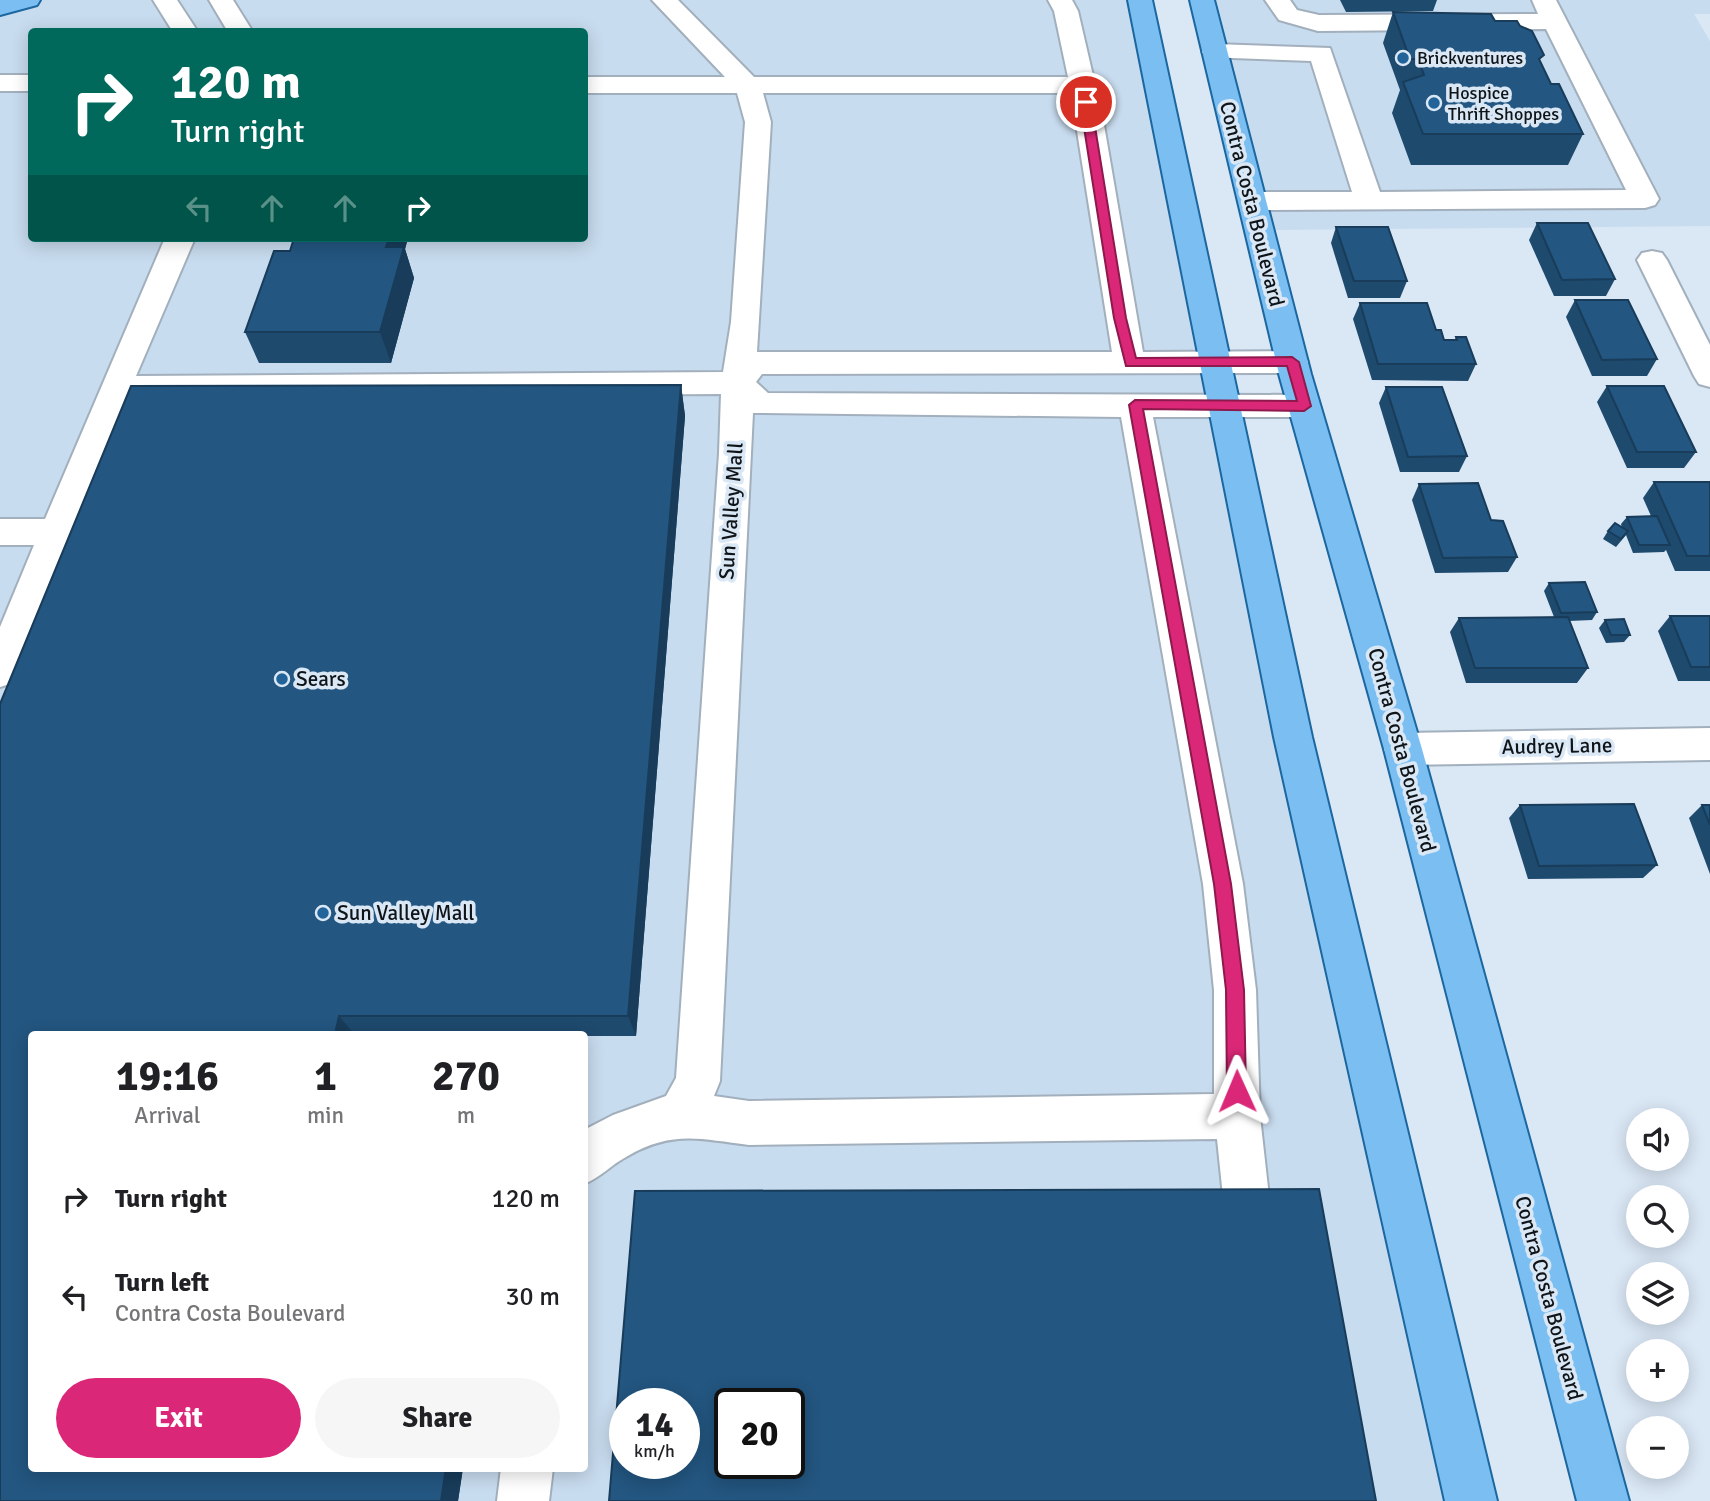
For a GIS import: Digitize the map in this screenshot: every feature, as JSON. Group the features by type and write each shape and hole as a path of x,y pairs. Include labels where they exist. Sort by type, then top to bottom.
{"main road":[{"path":"0,8 28,0"},
{"path":"1140,0 1293,737 1471,1501"},
{"name":"Contra Costa Boulevard","path":"1202,0 1292,362 1403,749 1603,1501"}],"street":[{"path":"165,0 183,28"},
{"path":"221,0 238,28"},
{"path":"664,0 748,86"},
{"path":"1060,0 1066,11 1082,85 1105,211 1120,318 1130,363"},
{"path":"1252,201 1645,199 1549,11 1318,23 1288,15 1277,0"},
{"path":"1214,52 1321,53 1368,199"},
{"path":"0,83 28,83"},
{"path":"588,85 1082,85"},
{"name":"Sun Valley Mall","path":"681,1114 698,1081 736,453 737,383 745,335 758,121 748,86"},
{"path":"0,671 115,387 178,242"},
{"path":"1652,260 1710,376"},
{"path":"737,383 754,363 1292,362"},
{"path":"115,387 737,383 760,404 1304,406"},
{"path":"1135,405 1223,884 1235,990 1237,1116 1247,1206"},
{"path":"0,532 57,533"},
{"name":"Audrey Lane","path":"1403,749 1710,744"},
{"path":"588,1156 636,1128 681,1114 749,1123 1237,1116"},
{"path":"523,1501 527,1472"}],"shaded area":[{"path":"28,0 1139,0 1471,1501 0,1501 0,8"},
{"path":"1202,0 1710,0 1710,14 1694,14 1710,41 1710,226 1259,230"}],"building":[{"path":"1393,12 1491,14 1495,21 1517,21 1520,26 1532,31 1544,55 1539,59 1551,84 1559,84 1583,134 1423,134 1403,82 1424,75 1418,59 1410,59"},
{"path":"1537,223 1588,223 1615,279 1562,280"},
{"path":"1336,227 1388,227 1407,281 1354,281"},
{"path":"293,242 388,242 386,247 404,247 380,332 245,332 274,251 290,251"},
{"path":"1575,300 1628,300 1657,359 1602,360"},
{"path":"1360,303 1427,303 1436,330 1441,330 1444,340 1466,337 1476,364 1378,364"},
{"name":"Sun Valley Mall","path":"681,385 628,1016 339,1016 336,1031 28,1031 28,1472 445,1472 441,1501 0,1501 0,704 131,386"},
{"path":"1607,386 1664,386 1696,452 1637,452"},
{"path":"1386,387 1442,387 1467,456 1408,457"},
{"path":"1654,482 1710,482 1710,556 1687,556"},
{"path":"1478,483 1491,520 1503,521 1517,557 1443,558 1419,484"},
{"path":"1657,516 1670,545 1639,545 1627,517"},
{"path":"1615,523 1628,531 1621,539 1608,531"},
{"path":"1585,582 1597,612 1561,613 1549,583"},
{"path":"1670,616 1710,616 1710,667 1691,667"},
{"path":"1568,617 1588,668 1475,668 1459,618"},
{"path":"1624,619 1630,635 1611,635 1605,620"},
{"path":"1634,804 1657,865 1539,866 1520,805"},
{"path":"1702,805 1710,805 1710,825"},
{"path":"1319,1189 1376,1501 609,1501 611,1479 700,1479 700,1388 618,1388 635,1191"}],"place":[{"name":"Brickventures","path":"1403,58"},
{"name":"Hospice Thrift Shoppes","path":"1434,103"},
{"name":"Sears","path":"282,679"},
{"name":"Sun Valley Mall","path":"323,913"}],"route":[{"path":"1086,102 1120,318 1130,363 1292,362 1304,406 1135,405 1223,884 1235,990 1237,1091"}]}
